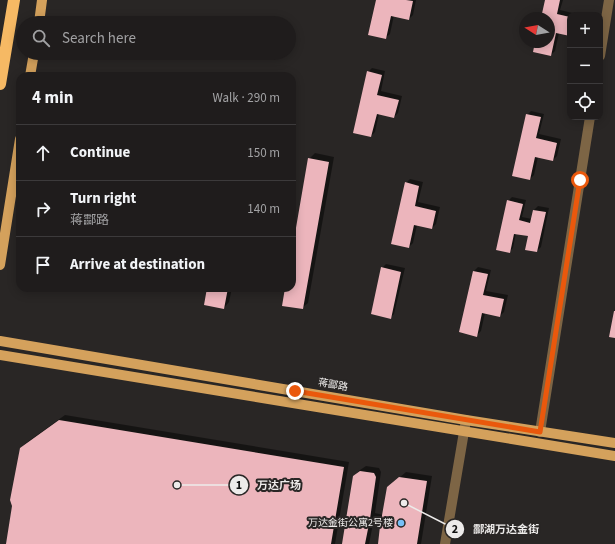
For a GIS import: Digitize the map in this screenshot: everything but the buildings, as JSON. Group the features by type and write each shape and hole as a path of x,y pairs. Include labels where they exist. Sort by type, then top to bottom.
{"highway":[{"path":"0,84 14,0"}],"main road":[{"path":"40,16 42,0"},
{"path":"31,72 33,60"},
{"path":"0,264 16,165"},
{"name":"蒋酃路","path":"0,341 466,420 615,443"},
{"path":"0,355 615,456"}],"street":[{"path":"601,48 609,0"},
{"path":"540,432 590,120"},
{"path":"445,544 466,420"}],"place":[{"name":"万达广场","path":"177,485"},
{"name":"酃湖万达金街","path":"404,503"},
{"name":"万达金街公寓2号楼","path":"401,523"}],"route":[{"path":"295,391 540,432 580,180"}]}
